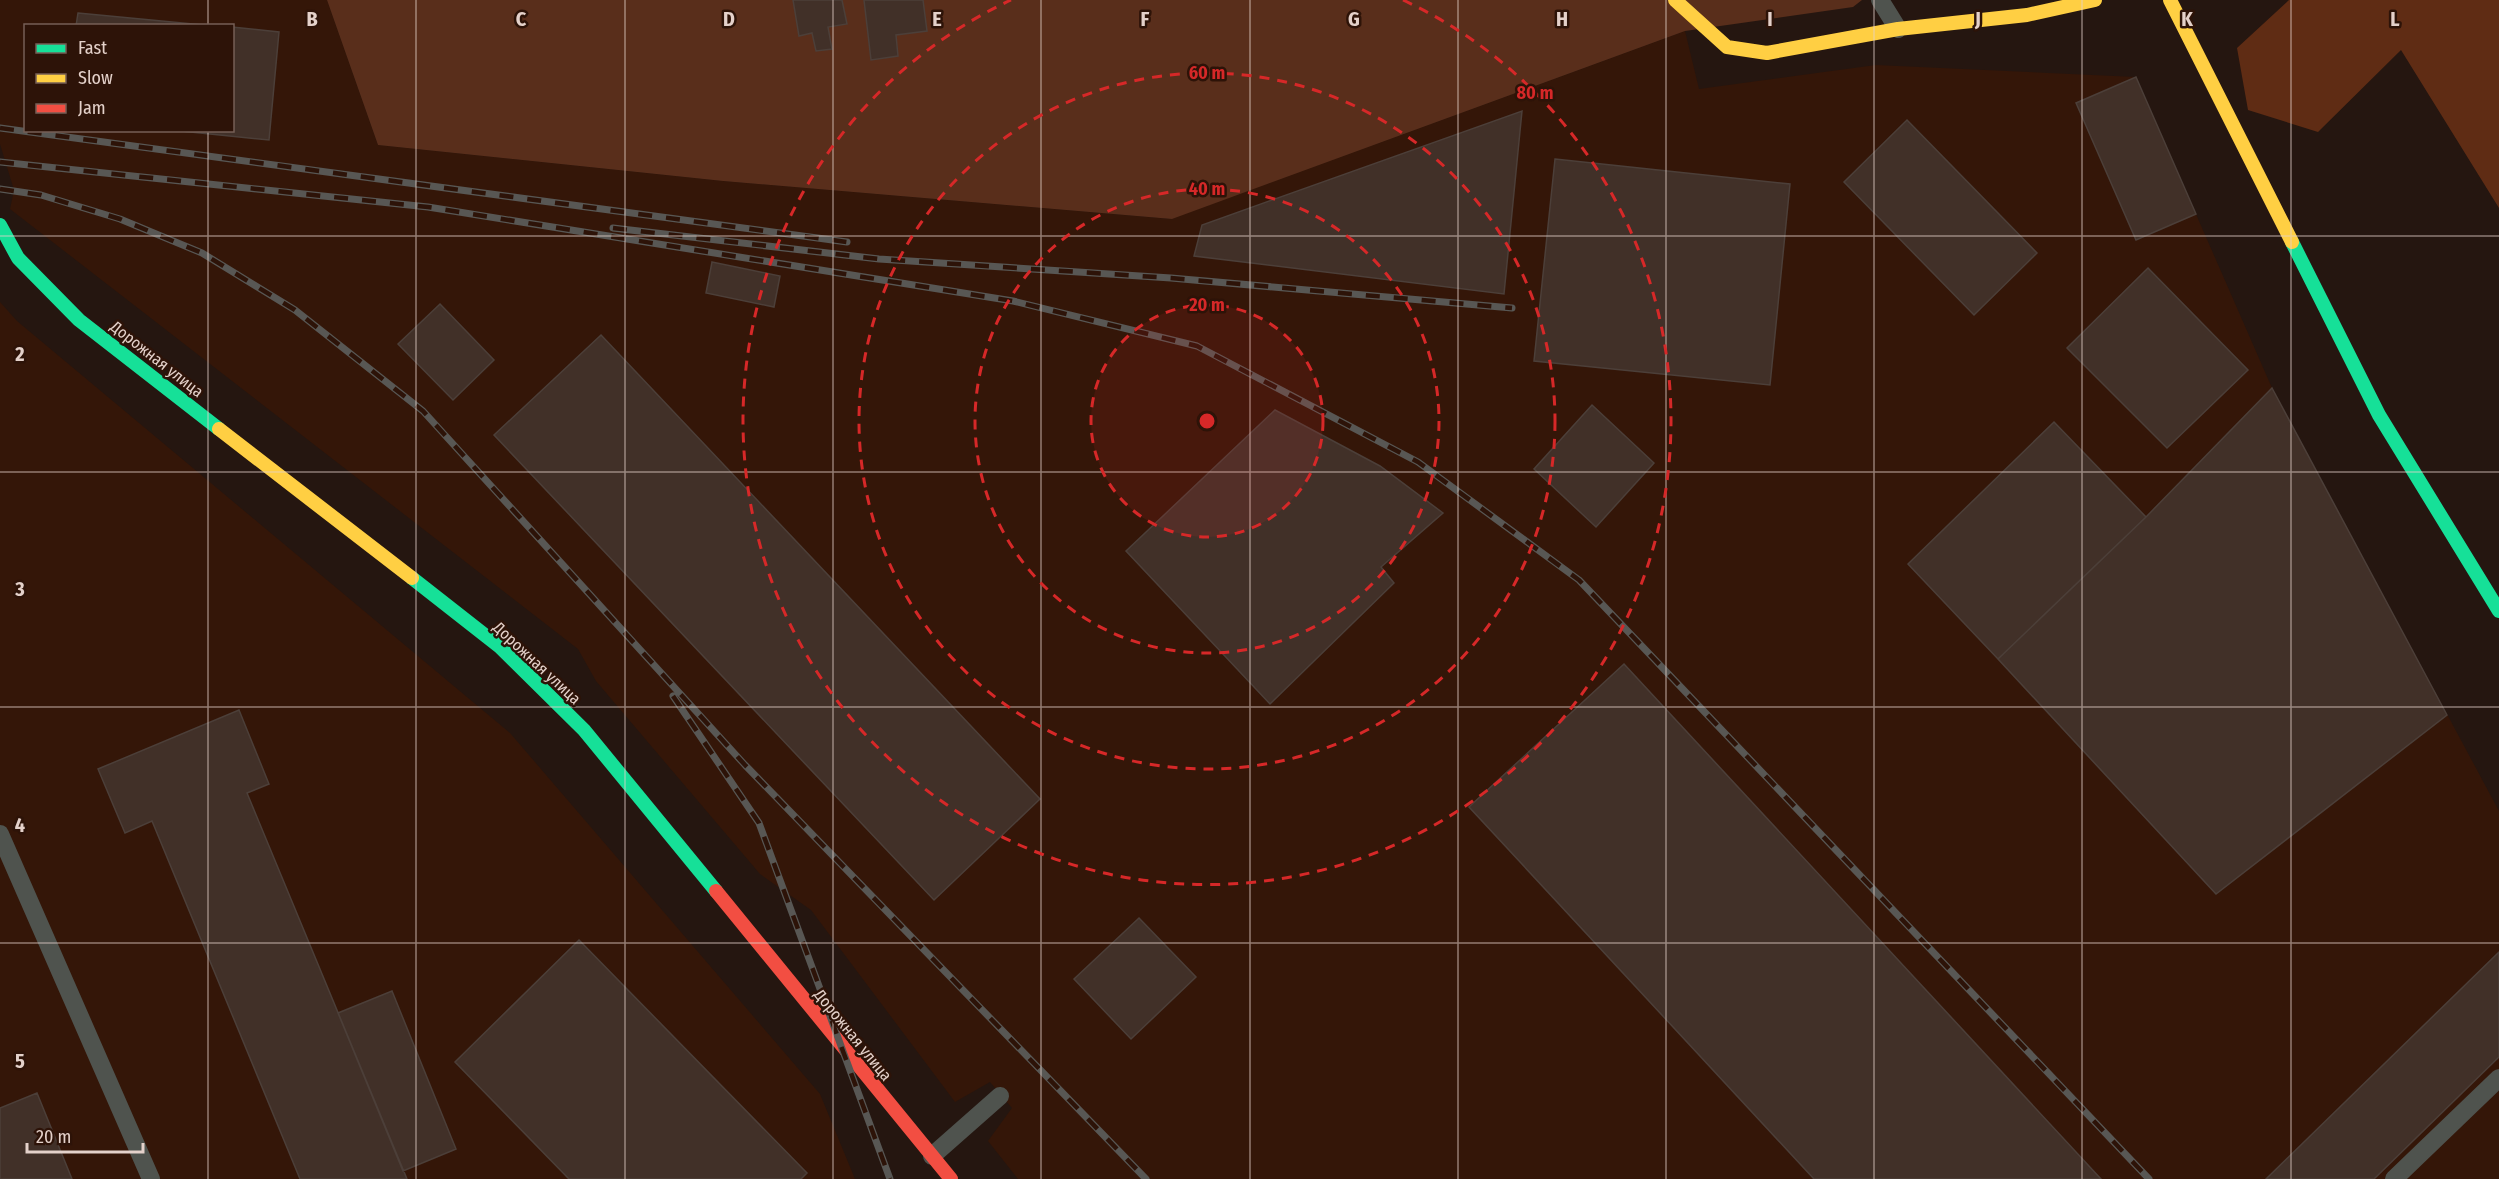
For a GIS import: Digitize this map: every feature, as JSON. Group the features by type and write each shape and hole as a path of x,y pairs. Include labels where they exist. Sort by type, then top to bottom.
{"street":[{"path":"1675,0 1727,47 1767,53 1898,29 2027,15 2095,0"},
{"path":"2170,0 2379,414 2499,611"},
{"name":"Дорожная улица","path":"0,225 18,258 79,320 500,647 584,730 951,1179"}],"lane":[{"path":"1880,0 1898,29"},
{"path":"0,834 151,1179"},
{"path":"2394,1179 2499,1078"},
{"path":"932,1156 1000,1096"}],"shaded area":[{"path":"0,0 327,0 378,145 723,181 1171,219 1685,31 1699,89 1876,65 2136,77 2272,388 2499,811 2499,1179 1018,1179 988,1141 1012,1108 990,1082 955,1102 811,910 760,874 596,681 578,649 10,209 14,190 0,144"},
{"path":"327,0 1862,0 1853,7 1685,31 1172,219 723,181 378,145"},
{"path":"2289,0 2499,0 2499,208 2401,50 2318,132 2248,110 2237,48"},
{"path":"0,302 17,321 510,733 820,1094 855,1179 0,1179"}],"building":[{"path":"793,0 842,0 847,24 828,27 832,49 816,51 812,33 799,36"},
{"path":"864,0 923,0 927,31 896,35 898,56 871,60"},
{"path":"78,13 193,24 76,24"},
{"path":"234,27 279,32 269,140 191,132 234,132"},
{"path":"2136,77 2196,214 2136,240 2076,103"},
{"path":"1522,111 1504,294 1194,256 1202,225"},
{"path":"1907,120 2037,253 1974,315 1844,182"},
{"path":"1555,159 1790,184 1770,385 1534,361"},
{"path":"712,262 780,276 774,307 706,293"},
{"path":"2148,268 2248,370 2167,448 2067,348"},
{"path":"440,304 494,360 453,400 398,344"},
{"path":"601,335 1040,799 934,900 494,435"},
{"path":"2272,388 2447,715 2216,894 1998,659 2146,517"},
{"path":"1592,405 1654,463 1596,527 1534,469"},
{"path":"1275,410 1380,466 1443,513 1381,567 1394,583 1270,704 1126,551"},
{"path":"2054,422 2146,517 1998,659 1908,564"},
{"path":"1624,664 2101,1179 1814,1179 1469,807"},
{"path":"239,710 269,784 247,793 407,1179 300,1179 152,821 125,833 98,769"},
{"path":"1139,918 1196,977 1131,1039 1074,979"},
{"path":"579,940 807,1173 801,1179 569,1179 455,1062"},
{"path":"2499,952 2499,1057 2374,1179 2266,1179"},
{"path":"392,991 456,1149 403,1171 338,1013"},
{"path":"37,1093 72,1179 0,1179 0,1108"}],"railway":[{"path":"0,128 24,131"},
{"path":"30,132 847,242"},
{"path":"0,162 428,207 1013,301 1197,346 1418,462 1579,580 2149,1179"},
{"path":"0,189 41,195 120,219 202,253 295,310 423,411 745,765 1146,1179"},
{"path":"613,228 879,259 1171,278 1512,308"},
{"path":"673,696 759,823 890,1179"}],"traffic: fast":[{"path":"0,225 18,258 79,320 219,429"},
{"path":"2292,242 2379,415 2499,611"},
{"path":"412,578 500,647 584,730 716,891"}],"traffic: slow":[{"path":"1675,0 1727,47 1767,53 1898,29 2027,15 2095,0"},
{"path":"2170,0 2292,242"},
{"path":"219,429 412,578"}],"traffic: jam":[{"path":"716,891 951,1179"}]}
